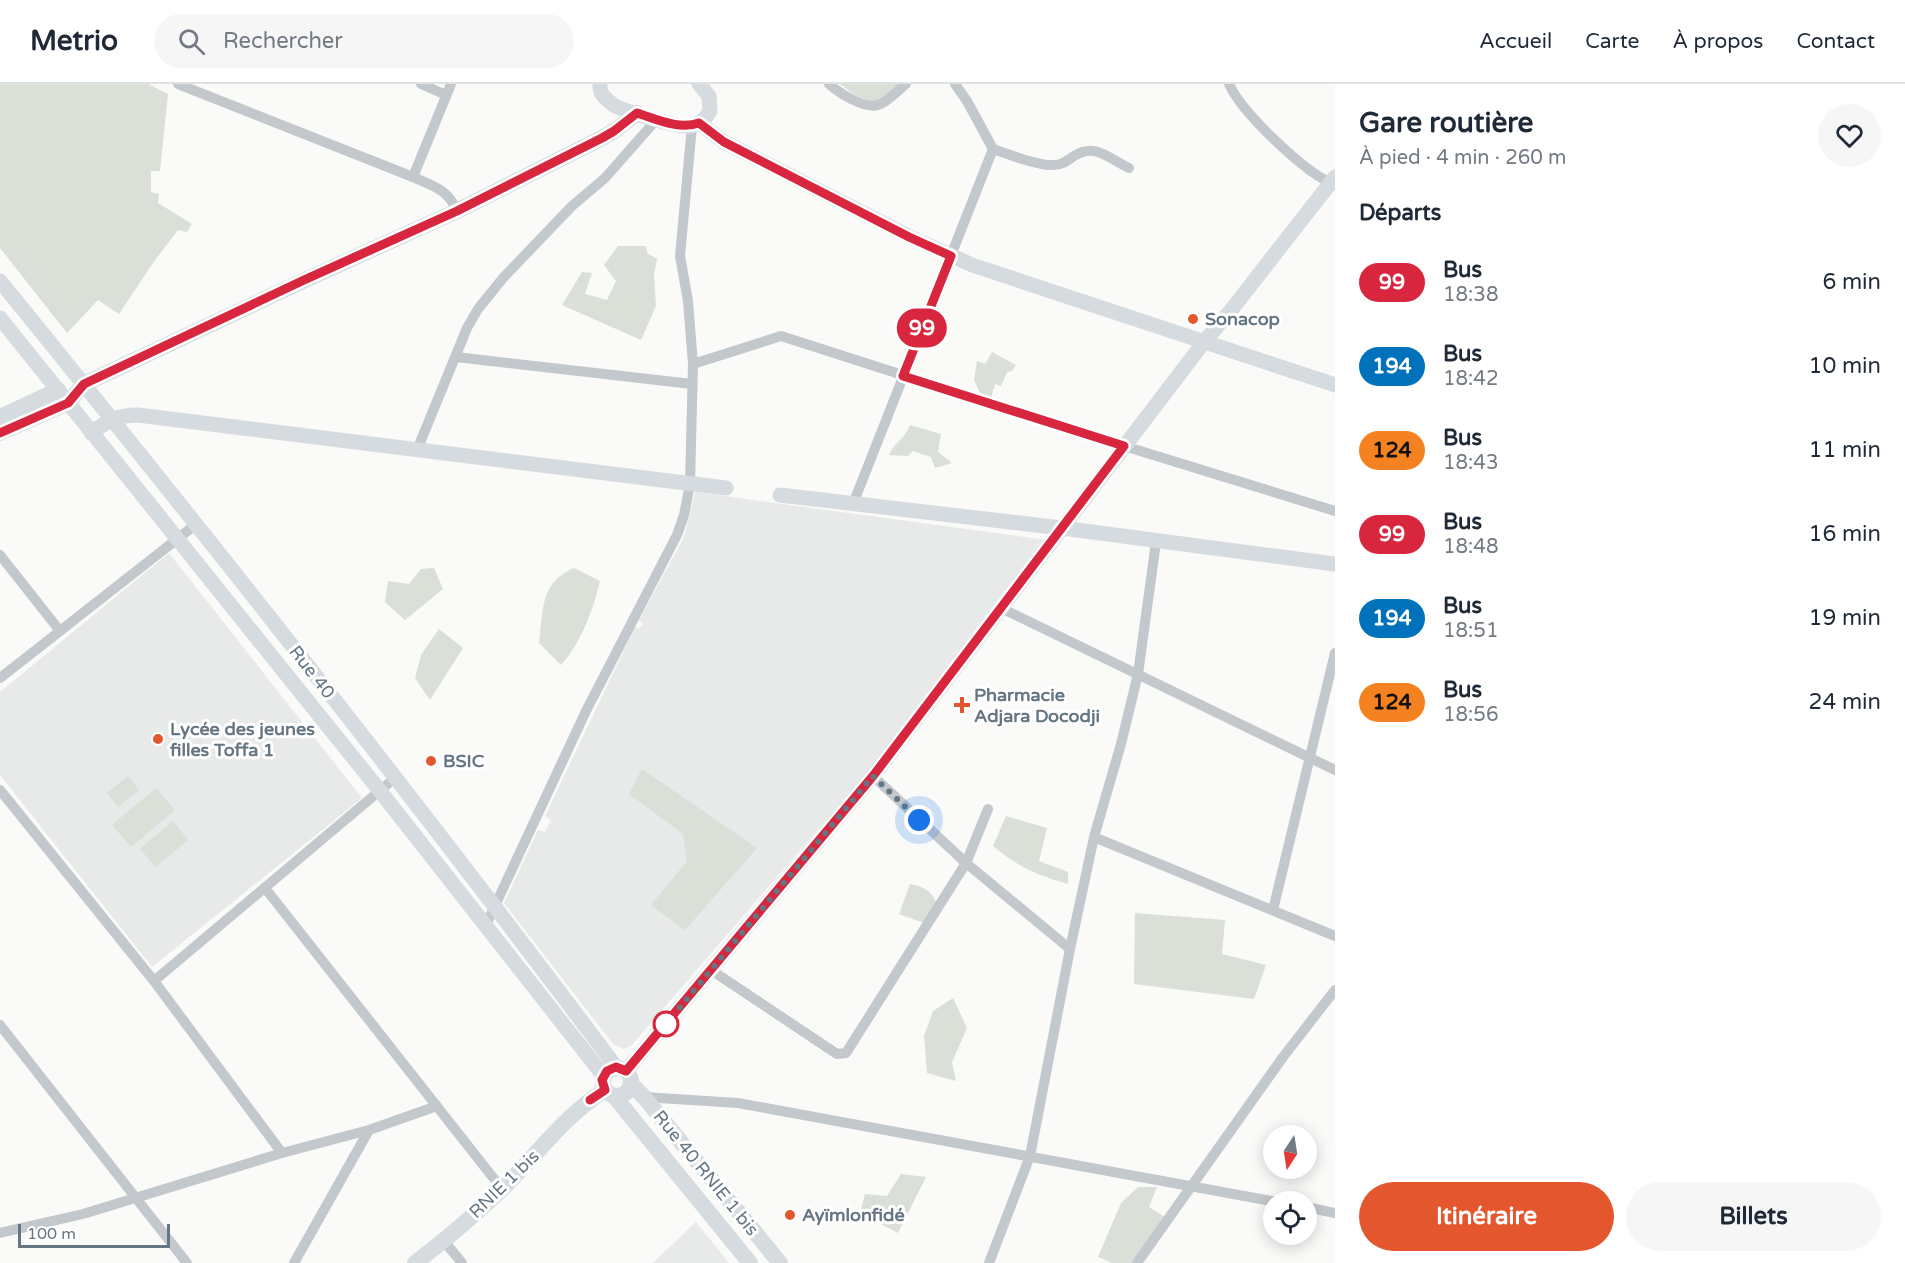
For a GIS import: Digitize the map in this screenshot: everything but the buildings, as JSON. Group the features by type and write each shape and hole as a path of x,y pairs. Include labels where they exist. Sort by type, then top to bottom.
{"main road":[{"path":"598,85 607,100 623,109 674,124 696,124 706,118 711,104 709,96 699,84"},
{"path":"0,433 84,384 457,211 602,138 637,113"},
{"path":"696,124 724,142 899,232 951,256 1335,385"},
{"path":"616,1081 873,776 1204,342 1334,182"},
{"name":"Rue 40","path":"0,281 396,777 495,906 616,1081"},
{"name":"Rue 40","path":"0,318 380,791 485,927 616,1081"},
{"path":"0,417 63,397"},
{"path":"91,433 110,419 124,415 138,415 726,488"},
{"path":"780,495 1062,528 1335,564"},
{"name":"Rue 40 RNIE 1 bis","path":"616,1081 644,1097 780,1263"},
{"name":"Rue 40 RNIE 1 bis","path":"616,1081 750,1263"},
{"name":"RNIE 1 bis","path":"415,1263 444,1241 502,1189 565,1122 616,1081"}],"street":[{"path":"178,84 413,177 446,193 457,211"},
{"path":"421,84 446,95"},
{"path":"413,177 451,84"},
{"path":"829,84 848,96 871,105 879,104 906,84"},
{"path":"955,84 993,149 1050,165 1066,162 1082,150 1093,151 1105,153 1116,162 1129,168"},
{"path":"1229,84 1240,104 1267,130 1273,141 1334,182"},
{"path":"417,450 472,317 503,278 572,206 605,178 657,119"},
{"path":"485,927 586,711 677,535 684,515 690,484 693,364 688,301 680,256 696,124"},
{"path":"853,504 993,149"},
{"path":"693,364 781,336 1335,511"},
{"path":"456,357 692,384"},
{"path":"0,678 195,525"},
{"path":"989,1263 1030,1156 1094,837 1138,674 1155,542"},
{"path":"0,555 60,631"},
{"path":"1001,608 1335,770"},
{"path":"1273,910 1309,757 1333,673 1335,653"},
{"path":"873,776 966,863 1070,948"},
{"path":"154,981 396,777"},
{"path":"0,790 154,981 282,1154"},
{"path":"711,970 837,1054 846,1053 966,863 988,809"},
{"path":"1094,837 1335,936"},
{"path":"265,888 502,1189"},
{"path":"1137,1263 1282,1057 1335,990"},
{"path":"0,1024 187,1263"},
{"path":"644,1097 738,1103 1263,1199"},
{"path":"0,1233 53,1222 136,1198 369,1130 437,1106"},
{"path":"294,1263 369,1130"},
{"path":"1317,1209 1335,1213"},
{"path":"444,1241 462,1263"}],"shaded area":[{"path":"0,84 148,84 168,94 160,171 151,171 151,192 159,194 158,203 192,224 187,232 178,230 119,314 98,300 67,333 0,248"},
{"path":"840,84 902,84 879,104 856,96"},
{"path":"618,246 646,246 647,253 657,259 654,275 656,306 641,340 562,305 582,272 592,273 585,294 607,300 616,281 604,265"},
{"path":"992,352 1016,365 1012,371 1007,372 1001,386 995,384 991,398 981,395 974,380 977,361 985,364"},
{"path":"910,425 941,434 938,452 952,463 935,468 931,457 913,451 908,456 889,455"},
{"path":"695,492 1047,540 871,768 632,1045 624,1049 613,1044 504,903 538,830 545,832 551,820 545,816 635,627 639,629 643,624 639,620 684,537"},
{"name":"Lycée des jeunes filles Toffa 1","path":"169,553 362,798 152,967 0,775 0,692"},
{"path":"434,568 443,589 405,620 385,602 388,581 409,584 421,569"},
{"path":"574,568 600,581 585,626 575,647 561,665 539,643 541,620 549,589 563,574"},
{"path":"439,629 463,648 430,700 415,678 421,655"},
{"path":"642,769 757,848 685,930 651,905 687,861 683,834 629,794"},
{"path":"128,776 139,790 118,807 107,793"},
{"path":"156,788 175,810 131,847 112,825"},
{"path":"1006,816 1047,828 1039,861 1068,872 1068,884 1028,870 993,846"},
{"path":"173,821 188,840 156,867 140,849"},
{"path":"910,884 928,891 936,902 937,907 924,923 899,914"},
{"path":"1135,913 1225,920 1222,954 1266,965 1254,999 1134,984"},
{"path":"953,998 967,1028 952,1062 956,1081 927,1073 924,1036 933,1011"},
{"path":"901,1174 926,1177 898,1233 879,1223 861,1209 865,1194 887,1196"},
{"path":"1138,1187 1157,1187 1149,1207 1168,1219 1137,1263 1112,1263 1098,1257 1121,1203"},
{"path":"696,1222 729,1263 653,1263"}],"bus line":[{"name":"99","path":"0,433 68,403 84,384 457,211 602,138 637,113 685,126 699,123 724,142 909,237 951,256 903,376 1124,446 873,776 626,1071 616,1067 607,1071 602,1080 605,1090 590,1100"}],"place":[{"name":"Sonacop","path":"1193,319"},
{"name":"Pharmacie Adjara Docodji","path":"962,705"},
{"name":"Lycée des jeunes filles Toffa 1","path":"158,739"},
{"name":"BSIC","path":"431,761"},
{"name":"Ayïmlonfidé","path":"790,1215"}],"route":[{"path":"666,1024 873,776 919,820"}]}
